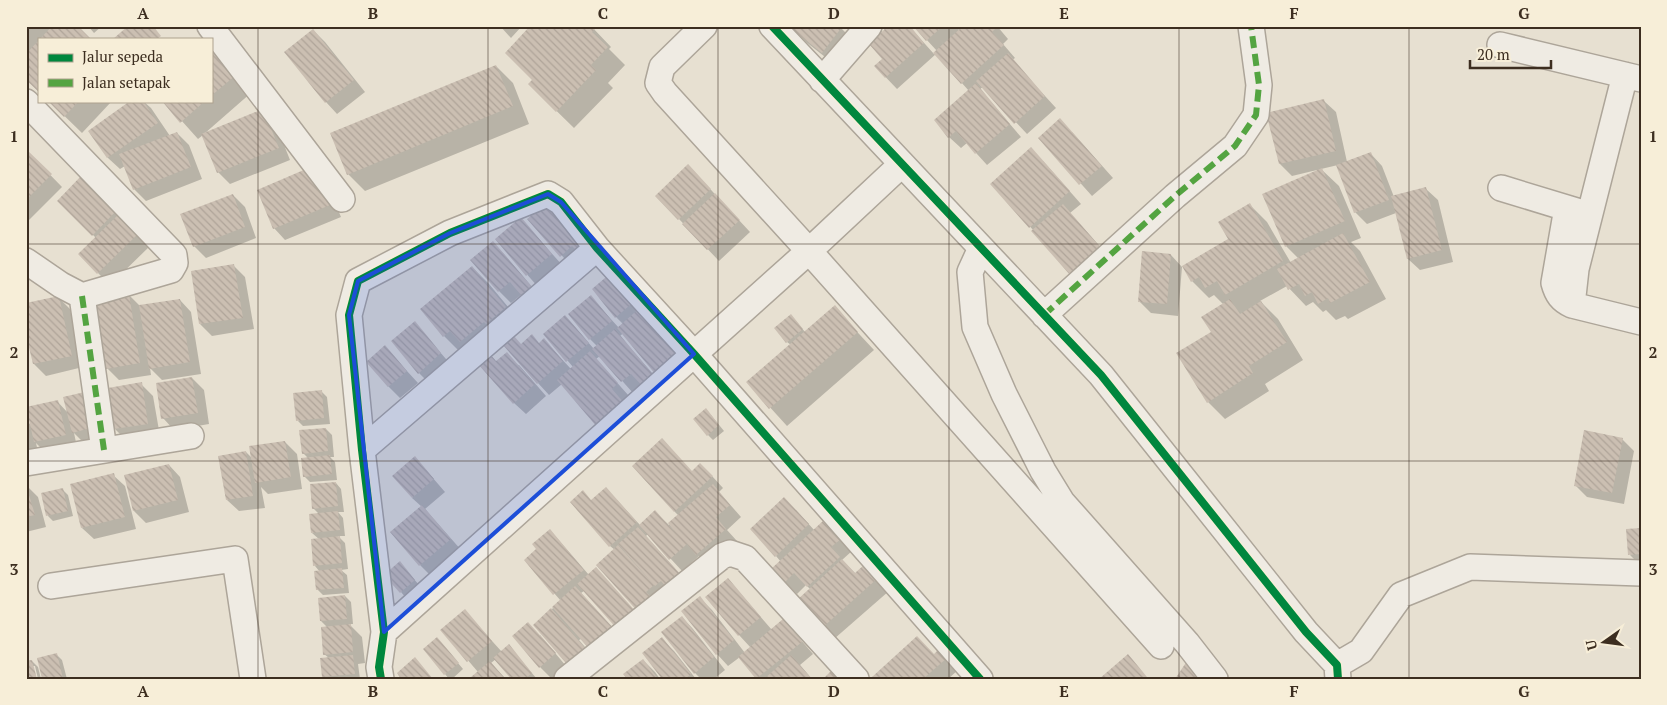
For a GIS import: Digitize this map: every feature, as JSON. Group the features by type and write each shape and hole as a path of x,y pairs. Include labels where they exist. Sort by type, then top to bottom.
{"street":[{"path":"210,26 342,199"},
{"path":"704,26 662,67 658,83 665,93 809,251 1161,646"},
{"path":"772,26 1101,375 1338,672 1361,651 1401,595 1470,566 1641,573"},
{"path":"822,80 869,26"},
{"path":"1044,315 1175,196 1235,146 1256,115 1259,85 1251,26"},
{"path":"1500,45 1633,77 1578,212 1554,283 1557,294 1565,302 1641,322"},
{"path":"26,102 174,255 175,263 171,270 82,296 61,285 26,261"},
{"path":"384,632 809,251 902,164"},
{"path":"1501,188 1578,212"},
{"path":"381,679 379,667 384,632 362,450 349,315 358,281 450,233 548,194 561,202 597,248 694,354 980,679"},
{"path":"362,450 597,248"},
{"path":"981,248 970,272 975,327 1004,394 1043,471 1062,502 1188,643 1215,679"},
{"path":"82,296 104,450"},
{"path":"26,463 190,436"},
{"path":"567,679 722,556 730,554 745,558 856,679"},
{"path":"51,586 235,559 253,679"}],"highlighted area":[{"path":"548,194 561,202 694,354 384,632 349,315 358,281 450,233"}],"building":[{"path":"52,26 78,26 90,38 41,38"},
{"path":"128,26 153,26 161,36 158,38 114,38"},
{"path":"530,26 592,26 595,29 592,32 608,47 591,65 596,70 556,112 528,84 532,80 505,53"},
{"path":"796,26 842,27 822,53 793,30"},
{"path":"888,26 910,26 924,43 885,78 874,66 882,59 869,44"},
{"path":"913,26 943,26 926,41"},
{"path":"963,26 998,26 992,32 1004,45 961,84 933,53"},
{"path":"313,29 354,80 325,103 284,52"},
{"path":"38,41 38,91 26,80 26,54"},
{"path":"212,47 236,75 212,95"},
{"path":"1008,53 1045,96 1014,124 976,81"},
{"path":"496,65 513,106 347,175 330,133"},
{"path":"976,83 1010,124 975,154 956,131 948,138 934,120"},
{"path":"1324,99 1336,151 1279,164 1266,113"},
{"path":"49,102 78,102 64,117"},
{"path":"129,102 144,102 158,123 107,158 88,131"},
{"path":"163,102 204,102 180,123"},
{"path":"263,109 279,148 217,173 201,134"},
{"path":"1060,118 1102,166 1079,185 1038,138"},
{"path":"177,132 191,167 133,190 119,154"},
{"path":"1031,147 1070,191 1029,228 990,184"},
{"path":"26,149 52,174 26,200"},
{"path":"1371,152 1389,200 1354,213 1336,165"},
{"path":"688,164 711,189 678,220 655,196"},
{"path":"313,166 330,205 273,229 257,190"},
{"path":"1322,168 1345,221 1285,247 1262,194"},
{"path":"82,175 117,210 92,236 57,201"},
{"path":"1426,187 1442,250 1407,259 1391,196"},
{"path":"715,193 740,220 707,250 682,224"},
{"path":"233,194 245,227 193,247 180,214"},
{"path":"550,199 586,241 576,250 572,246 560,257 527,219"},
{"path":"1250,203 1283,261 1225,295 1217,281 1205,288 1199,277 1191,282 1182,266 1228,239 1218,222"},
{"path":"1063,204 1102,249 1071,276 1031,231"},
{"path":"120,213 139,233 97,274 78,254"},
{"path":"521,217 552,254 526,276 495,239"},
{"path":"1343,233 1370,282 1330,303 1328,298 1318,304 1312,292 1305,296 1299,284 1288,290 1277,269"},
{"path":"493,241 533,288 523,298 510,282 498,292 470,260"},
{"path":"1142,251 1171,254 1167,304 1138,302"},
{"path":"234,264 243,318 199,324 191,271"},
{"path":"472,266 506,307 460,342 450,331 443,337 420,309"},
{"path":"612,272 636,300 615,318 592,289"},
{"path":"129,294 140,363 106,369 95,300"},
{"path":"591,295 612,321 589,340 568,314"},
{"path":"59,296 72,356 33,364 26,335 26,303"},
{"path":"180,299 190,362 149,369 139,305"},
{"path":"1230,299 1240,314 1261,301 1287,342 1249,366 1253,373 1207,403 1176,353 1211,332 1201,317"},
{"path":"835,305 858,332 769,409 746,382"},
{"path":"642,306 681,353 656,375 617,328"},
{"path":"791,314 803,329 786,343 774,328"},
{"path":"565,315 589,343 566,362 543,334"},
{"path":"415,321 441,353 418,374 391,341"},
{"path":"615,329 655,377 643,387 631,374 621,382 592,349"},
{"path":"532,334 539,343 544,338 563,361 537,384 503,345 514,336 521,344"},
{"path":"385,345 407,371 388,387 366,362"},
{"path":"590,351 618,383 612,389 625,404 597,427 557,380"},
{"path":"507,352 535,384 513,404 478,364 490,354 496,361"},
{"path":"192,377 198,413 161,419 156,383"},
{"path":"142,382 148,424 114,429 108,388"},
{"path":"322,390 324,418 296,421 293,393"},
{"path":"89,391 98,426 72,433 63,397"},
{"path":"58,400 66,435 34,442 26,407"},
{"path":"706,408 719,425 707,436 693,419"},
{"path":"326,428 328,451 302,454 299,430"},
{"path":"1584,430 1623,438 1612,493 1574,486"},
{"path":"662,438 692,471 700,463 713,476 674,512 632,466"},
{"path":"285,441 291,477 255,483 249,446"},
{"path":"246,451 253,496 226,500 218,456"},
{"path":"330,455 332,474 303,477 301,458"},
{"path":"415,456 434,479 412,498 392,476"},
{"path":"169,464 178,500 133,511 124,475"},
{"path":"114,473 125,517 81,528 70,484"},
{"path":"336,482 338,506 312,509 310,484"},
{"path":"713,484 730,505 716,517 726,529 696,555 687,544 669,560 639,525 655,510 676,534 668,523"},
{"path":"26,485 35,515 26,517"},
{"path":"606,487 637,522 609,547 570,502 583,490 591,500"},
{"path":"63,488 68,511 46,516 41,493"},
{"path":"784,497 809,524 775,557 750,529"},
{"path":"422,505 451,539 419,566 390,532"},
{"path":"338,511 340,530 311,533 309,514"},
{"path":"824,520 841,539 831,547 840,557 807,587 794,573 784,583 771,569"},
{"path":"638,527 682,576 668,589 661,581 655,586 618,544"},
{"path":"1641,528 1641,554 1628,555 1626,529"},
{"path":"550,529 584,570 553,595 524,560 536,549 532,544"},
{"path":"340,536 342,563 313,566 311,539"},
{"path":"618,545 654,585 646,592 654,600 639,613 596,565"},
{"path":"842,559 855,573 865,564 878,578 822,628 797,600"},
{"path":"400,561 415,580 400,593 384,575"},
{"path":"596,567 637,613 618,630 577,584"},
{"path":"342,568 344,588 316,590 314,571"},
{"path":"728,578 761,617 738,636 705,597"},
{"path":"575,586 616,631 592,652 552,607"},
{"path":"345,595 347,619 320,621 318,598"},
{"path":"700,596 734,640 716,655 681,611"},
{"path":"551,608 590,654 572,670 533,625"},
{"path":"465,609 492,641 467,662 440,630"},
{"path":"682,616 714,657 694,674 661,632"},
{"path":"783,619 802,642 756,679 738,657"},
{"path":"528,622 556,653 539,668 512,636"},
{"path":"351,624 353,652 323,655 321,627"},
{"path":"917,636 934,654 939,649 947,658 923,679 874,679 872,677"},
{"path":"437,637 459,663 444,675 423,649"},
{"path":"662,637 691,674 685,679 662,679 642,653"},
{"path":"509,644 532,673 525,679 511,679 493,658"},
{"path":"57,653 63,679 42,679 37,658"},
{"path":"1128,654 1147,677 1145,679 1099,679"},
{"path":"353,655 355,674 322,677 320,658"},
{"path":"791,655 812,679 764,679"},
{"path":"415,657 433,679 401,679 397,673"},
{"path":"1189,658 1201,679 1175,679"},
{"path":"643,659 658,679 627,679 623,674"},
{"path":"32,660 37,679 26,679 26,661"},
{"path":"490,661 505,679 473,679 471,677"},
{"path":"831,671 838,679 823,679"}],"marked path":[{"path":"1044,315 1175,196 1235,146 1256,115 1259,85 1251,26"},
{"path":"82,296 104,450"}],"cycle path":[{"path":"772,26 1101,375 1306,632 1337,665 1338,679"},
{"path":"381,679 379,667 384,632 362,450 349,315 358,281 450,233 548,194 561,202 597,248 694,354 980,679"}]}
